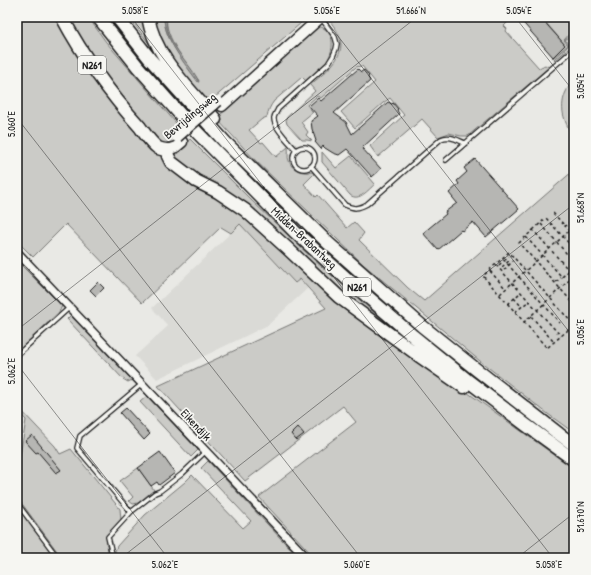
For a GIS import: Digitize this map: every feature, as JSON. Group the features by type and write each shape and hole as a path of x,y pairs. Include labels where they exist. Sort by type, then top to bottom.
{"highway":[{"name":"N261","path":"62,17 74,39 111,93 156,146 167,150 171,162 196,181 218,192 245,210 339,297 418,355 479,397 526,425"},
{"name":"Midden-Brabantweg","path":"98,17 138,67 186,121 295,232 413,336 467,380 574,460"},
{"name":"Midden-Brabantweg","path":"117,17 150,59 225,142 323,238 422,326 574,445"},
{"name":"N261","path":"148,17 150,29 159,50 176,74 215,118 225,142"}],"main road":[{"name":"Bevrijdingsweg","path":"167,150 172,142 180,139 318,17"}],"street":[{"name":"Eikendijk","path":"17,252 307,558"}],"lane":[{"path":"296,150 278,129 274,117 278,109 328,64 333,56 336,49 335,37 318,17"},
{"path":"446,160 574,49"},
{"path":"311,166 345,205 352,208 360,208 367,204 441,139 450,137 465,143"},
{"path":"299,148 306,148 312,151 314,160 311,166 305,169 298,168 296,166 293,160 296,150 299,148"},
{"path":"17,355 70,307"},
{"path":"131,512 77,448 80,436 143,384"},
{"path":"107,558 112,554 108,537 131,512 182,474 206,451"},
{"path":"17,503 58,558"}],"path":[{"path":"553,213 574,236"},
{"path":"574,249 546,218 519,243 574,304"},
{"path":"565,226 574,218"},
{"path":"540,224 574,262"},
{"path":"524,322 574,276 533,230"},
{"path":"499,294 569,231"},
{"path":"526,237 562,277"},
{"path":"509,252 574,325 547,348 483,276 496,264 509,252"},
{"path":"499,265 509,256"},
{"path":"502,267 511,259"},
{"path":"504,260 560,323"},
{"path":"504,270 513,261"},
{"path":"496,264 561,336"},
{"path":"555,283 574,266"},
{"path":"489,270 506,289"},
{"path":"508,304 521,292"},
{"path":"514,298 522,306"},
{"path":"515,312 528,301"},
{"path":"531,316 554,342"}],"shaded area":[{"path":"17,17 59,17 144,135 425,362 574,469 574,558 315,558 259,497 356,422 343,406 245,481 158,386 326,308 300,279 295,283 240,224 231,233 221,227 142,303 66,224 33,257 17,241"},
{"path":"64,17 88,17 106,42 182,130 165,145 161,145 130,112"},
{"path":"129,17 145,17 157,54"},
{"path":"152,17 164,17 165,26 172,43 199,81 173,42 167,25 167,17 304,17 301,23 206,105 162,49"},
{"path":"164,17 167,17 169,35 173,43 199,82 171,42 167,34"},
{"path":"328,17 502,17 507,23 504,26 507,29 506,31 539,68 545,65 549,67 468,136 449,133 438,137 422,119 378,157 370,146 404,115 390,98 355,128 341,112 375,82 362,66 356,67 321,98 317,96 307,105 313,112 301,122 308,132 306,135 312,141 302,140 287,124 286,120 287,117 315,91 310,85 327,71 337,59 340,52 340,38 337,30"},
{"path":"541,17 566,17 573,25 572,31 564,40 568,45 553,58 552,57 565,45"},
{"path":"317,26 327,31 332,40 330,56 327,61 306,81 302,77 274,101 269,109 267,117 262,119 249,130 261,143 263,142 276,157 288,147 288,159 290,164 298,171 312,172 314,174 304,184 316,197 318,195 347,228 354,222 364,233 359,240 408,288 424,301 574,170 574,433 480,361 364,265 256,161 216,118 226,110 226,107"},
{"path":"574,29 574,44 555,60 554,59 569,45 565,40 571,35"},
{"path":"574,81 574,137 564,117 563,100 570,85"},
{"path":"190,139 313,259 418,351 417,352 179,165 173,155"},
{"path":"322,152 336,168 351,156 375,184 360,196 353,197 322,162"},
{"path":"240,224 295,283 300,279 308,288 268,325 157,379 135,356 168,326 152,308"},
{"path":"17,261 62,306 59,312 17,352"},
{"path":"71,315 132,380 128,382 123,379 67,319"},
{"path":"147,396 198,450 191,457 140,402"},
{"path":"17,406 55,446 60,454 71,449 120,509 121,520 106,536 108,552 100,558 62,558 17,497 17,474 26,420 17,410"},
{"path":"208,461 299,558 120,558 115,551 117,546 145,515 192,475 243,528 251,521 201,468"},
{"path":"138,468 154,490 138,503 133,504 129,501 133,497 120,481"},
{"path":"17,500 54,554 57,558 17,558"}],"building":[{"path":"518,17 540,17 565,45 553,57"},
{"path":"358,69 361,72 364,70 369,76 370,81 334,113 346,122 352,134 388,102 393,103 398,109 399,114 362,148 381,169 372,177 347,149 339,155 323,146 321,149 315,142 311,121 318,116 309,106 318,98 321,101"},
{"path":"475,159 519,209 486,237 473,222 462,231 461,230 438,250 423,233 457,203 449,193 459,184 457,181 467,172 464,168"},
{"path":"98,282 104,288 96,296 90,290"},
{"path":"126,408 150,434 144,440 120,413"},
{"path":"298,427 304,434 296,440 291,434"},
{"path":"32,435 61,470 56,473 38,452 36,453 25,441"},
{"path":"160,452 175,473 159,485 157,482 151,486 138,468"}]}
